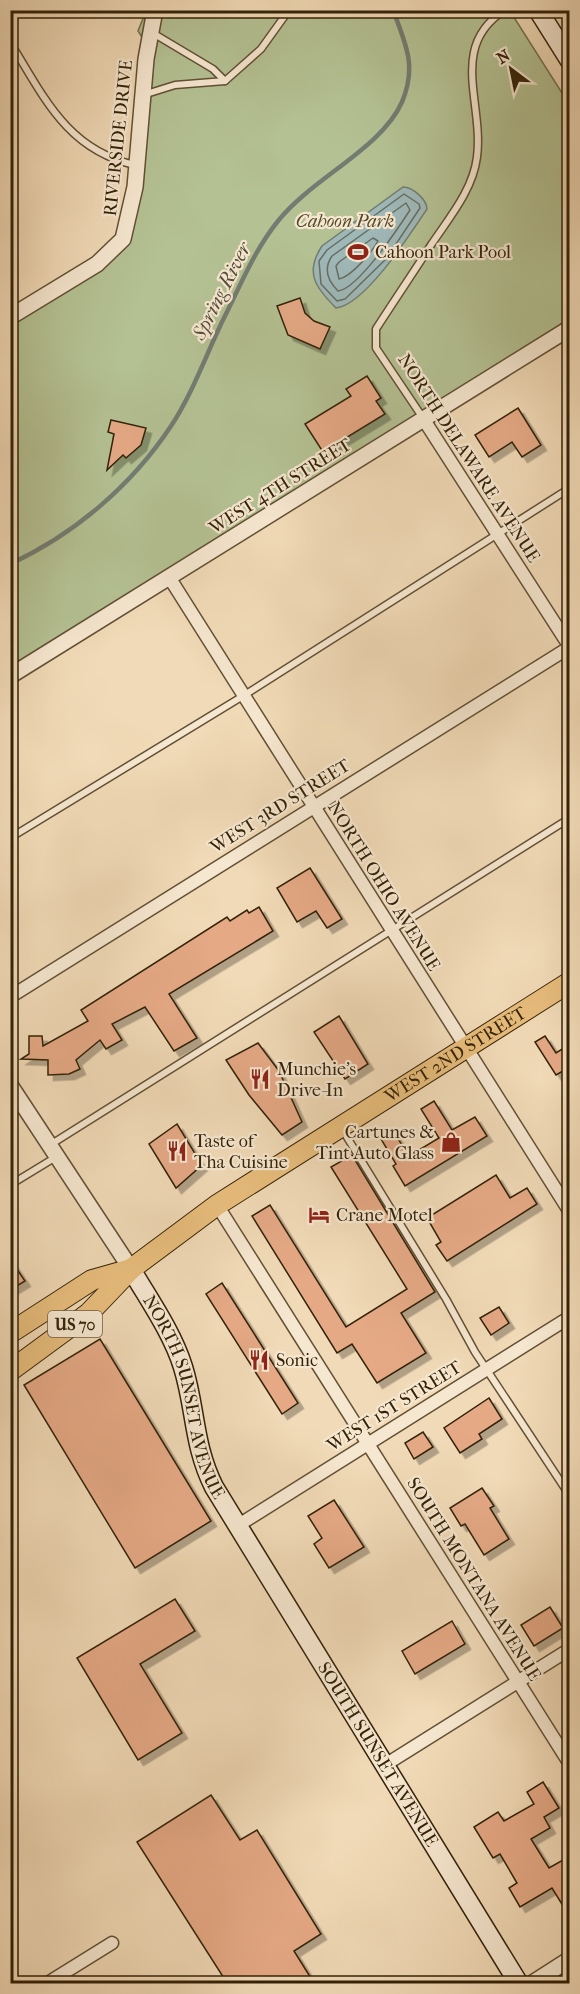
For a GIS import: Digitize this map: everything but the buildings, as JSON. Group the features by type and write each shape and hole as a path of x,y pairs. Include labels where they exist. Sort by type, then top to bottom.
{"main road":[{"path":"538,10 570,61"},
{"name":"WEST 2ND STREET","path":"10,1371 89,1313 131,1269 217,1205 570,982"},
{"name":"WEST 2ND STREET","path":"10,1333 92,1280 131,1269"},
{"name":"NORTH SUNSET AVENUE","path":"131,1269 181,1360 189,1386 196,1437 202,1458 237,1526"},
{"name":"SOUTH SUNSET AVENUE","path":"237,1526 519,1983"}],"street":[{"name":"RIVERSIDE DRIVE","path":"10,317 81,275 119,246 130,220 142,96 156,10"},
{"name":"WEST 4TH STREET","path":"10,676 566,332"},
{"name":"NORTH DELAWARE AVENUE","path":"424,420 570,647"},
{"name":"NORTH OHIO AVENUE","path":"169,578 570,1212"},
{"name":"WEST 3RD STREET","path":"10,997 570,647"},
{"path":"10,1085 131,1269"},
{"name":"SOUTH MONTANA AVENUE","path":"217,1205 570,1764"},
{"name":"WEST 1ST STREET","path":"237,1526 570,1317"},
{"path":"385,1765 570,1649"},
{"path":"46,1983 112,1943"},
{"path":"531,1983 570,1959"}],"lane":[{"path":"142,96 175,85 225,81 261,49 289,10"},
{"name":"NORTH DELAWARE AVENUE","path":"424,420 376,348 376,328 472,180 478,145 472,76 474,45 486,24 505,10"},
{"path":"151,32 213,69 225,81"},
{"path":"10,42 40,90 71,133 100,155 137,166"},
{"path":"10,838 243,696 570,488"},
{"path":"10,1185 53,1151 570,818"},
{"path":"340,1126 486,1369 570,1496"}],"green space":[{"name":"Cahoon Park","path":"146,11 510,11 569,104 569,328 11,676 11,317 123,239 145,42 138,31"}],"water":[{"name":"Cahoon Park Pool","path":"403,187 419,195 427,209 399,250 373,282 348,304 336,308 318,287 313,272 322,246"}],"waterway":[{"name":"Spring River","path":"10,564 34,552 79,523 120,488 139,468 156,448 178,414 247,271 269,233 308,191 363,149 392,119 402,102 409,77 406,45 393,10"}],"place":[{"name":"Cahoon Park Pool","path":"358,252"},
{"name":"Munchie's Drive-In","path":"260,1079"},
{"name":"Cartunes & Tint Auto Glass","path":"451,1142"},
{"name":"Taste of Tha Cuisine","path":"177,1151"},
{"name":"Crane Motel","path":"319,1215"},
{"name":"Sonic","path":"259,1360"}]}
